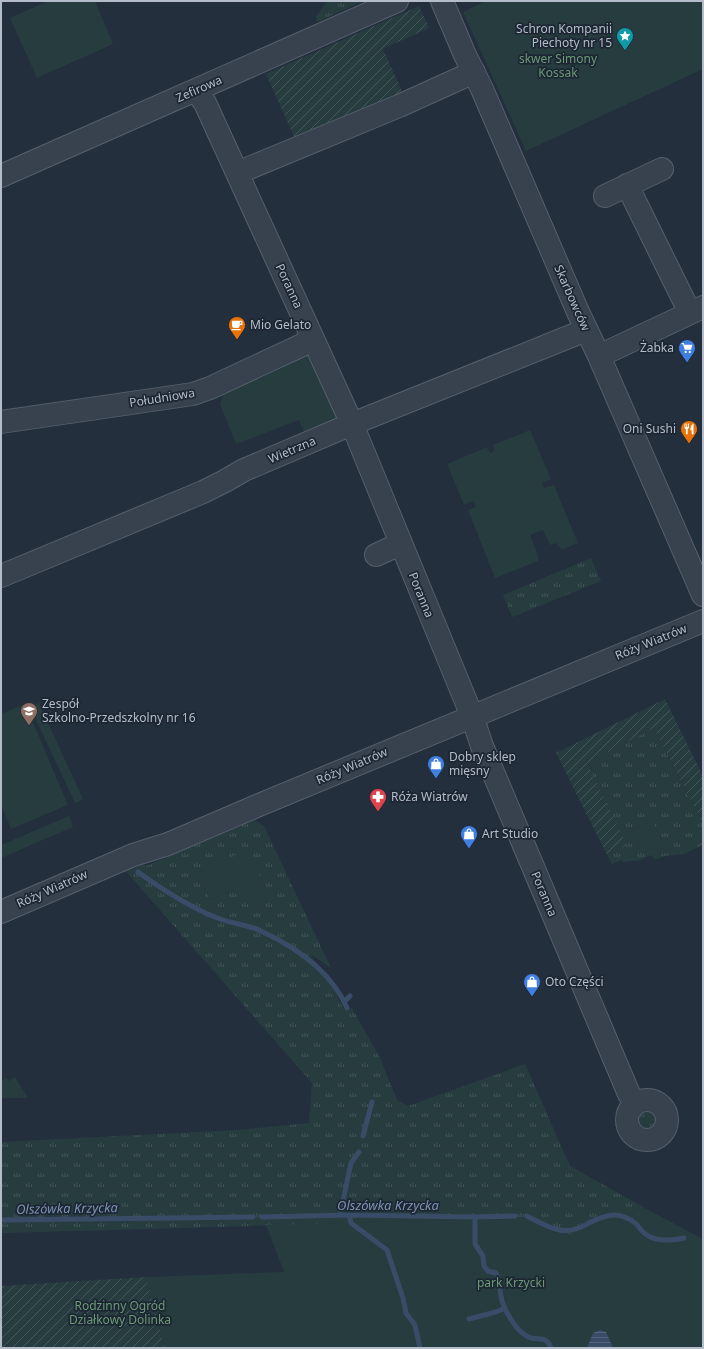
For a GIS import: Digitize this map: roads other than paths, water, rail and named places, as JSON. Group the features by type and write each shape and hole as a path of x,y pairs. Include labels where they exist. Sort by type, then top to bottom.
{"street":[{"name":"Zefirowa","path":"1,176 397,1"},
{"name":"Skarbowców","path":"442,1 703,595"},
{"path":"237,173 399,106 474,72"},
{"name":"Poranna","path":"196,91 205,103 352,424 400,544 472,716 482,746 629,1094 636,1104"},
{"path":"605,196 662,169"},
{"path":"599,356 697,310 627,185"},
{"name":"Wietrzna","path":"3,570 203,492 244,470 352,424 586,330"},
{"name":"Południowa","path":"1,422 193,394 210,388 313,340"},
{"path":"376,555 400,544"},
{"name":"Róży Wiatrów","path":"1,912 134,854 168,844 703,621"}],"water":[{"path":"600,1330 606,1332 613,1348 587,1348 593,1333"}],"waterway":[{"path":"138,872 167,892 198,910 220,919 258,930 276,938 301,954 323,973 340,995 347,1008"},
{"path":"344,1002 350,996"},
{"path":"363,1136 372,1102"},
{"path":"340,1215 351,1163 359,1152"},
{"path":"349,1215 351,1223 387,1250 403,1298 406,1313 415,1325 420,1348"},
{"name":"Olszówka Krzycka","path":"262,1217 349,1215 475,1217 515,1216"},
{"name":"Olszówka Krzycka","path":"527,1216 550,1227 565,1231 572,1230 605,1216 617,1215 631,1220 643,1232 652,1238 662,1240 684,1238"},
{"name":"Olszówka Krzycka","path":"1,1220 253,1217"},
{"path":"475,1217 475,1244 483,1256 484,1266 488,1271 496,1273 498,1276 500,1293 508,1314 522,1333 531,1338 545,1340 551,1348"},
{"path":"469,1319 505,1308"}],"place":[{"name":"Schron Kompanii Piechoty nr 15","path":"625,51"},
{"name":"Mio Gelato","path":"237,340"},
{"name":"Żabka","path":"687,363"},
{"name":"Oni Sushi","path":"689,444"},
{"name":"Zespół Szkolno-Przedszkolny nr 16","path":"29,726"},
{"name":"Dobry sklep mięsny","path":"436,779"},
{"name":"Róża Wiatrów","path":"378,812"},
{"name":"Art Studio","path":"469,849"},
{"name":"Oto Części","path":"532,997"}],"park label":[{"name":"skwer Simony Kossak","path":"558,66"},
{"name":"park Krzycki","path":"511,1283"},
{"name":"Rodzinny Ogród Działkowy Dolinka","path":"120,1313"}]}
